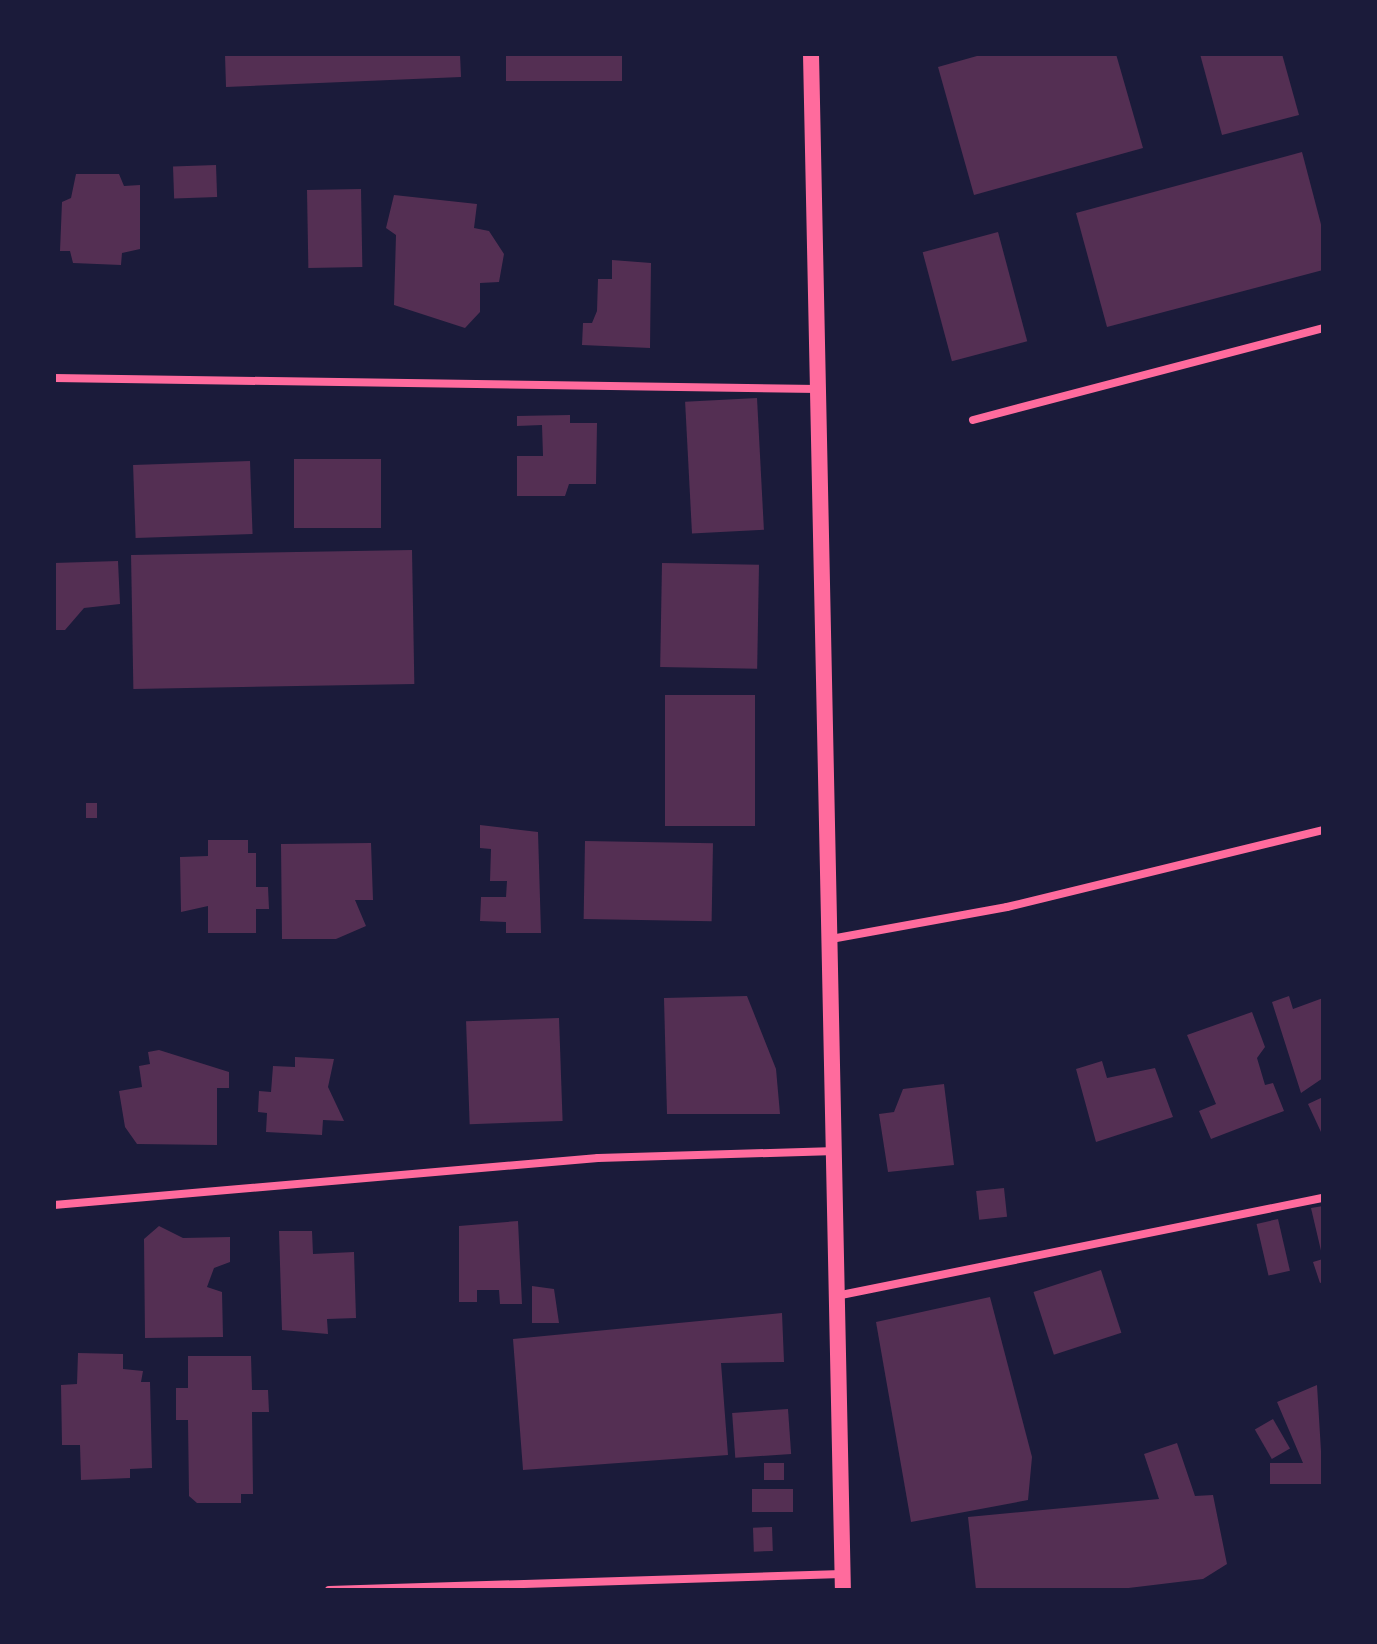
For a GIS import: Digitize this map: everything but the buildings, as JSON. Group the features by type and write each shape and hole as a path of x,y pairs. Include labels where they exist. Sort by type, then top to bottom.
{"main road":[{"path":"811,54 841,1295 843,1582"}],"street":[{"path":"973,420 1323,328"},
{"path":"54,378 818,389"},
{"path":"831,939 1007,907 1323,830"},
{"path":"54,1205 598,1158 837,1151"},
{"path":"841,1295 1323,1198"},
{"path":"329,1590 843,1582"}]}
